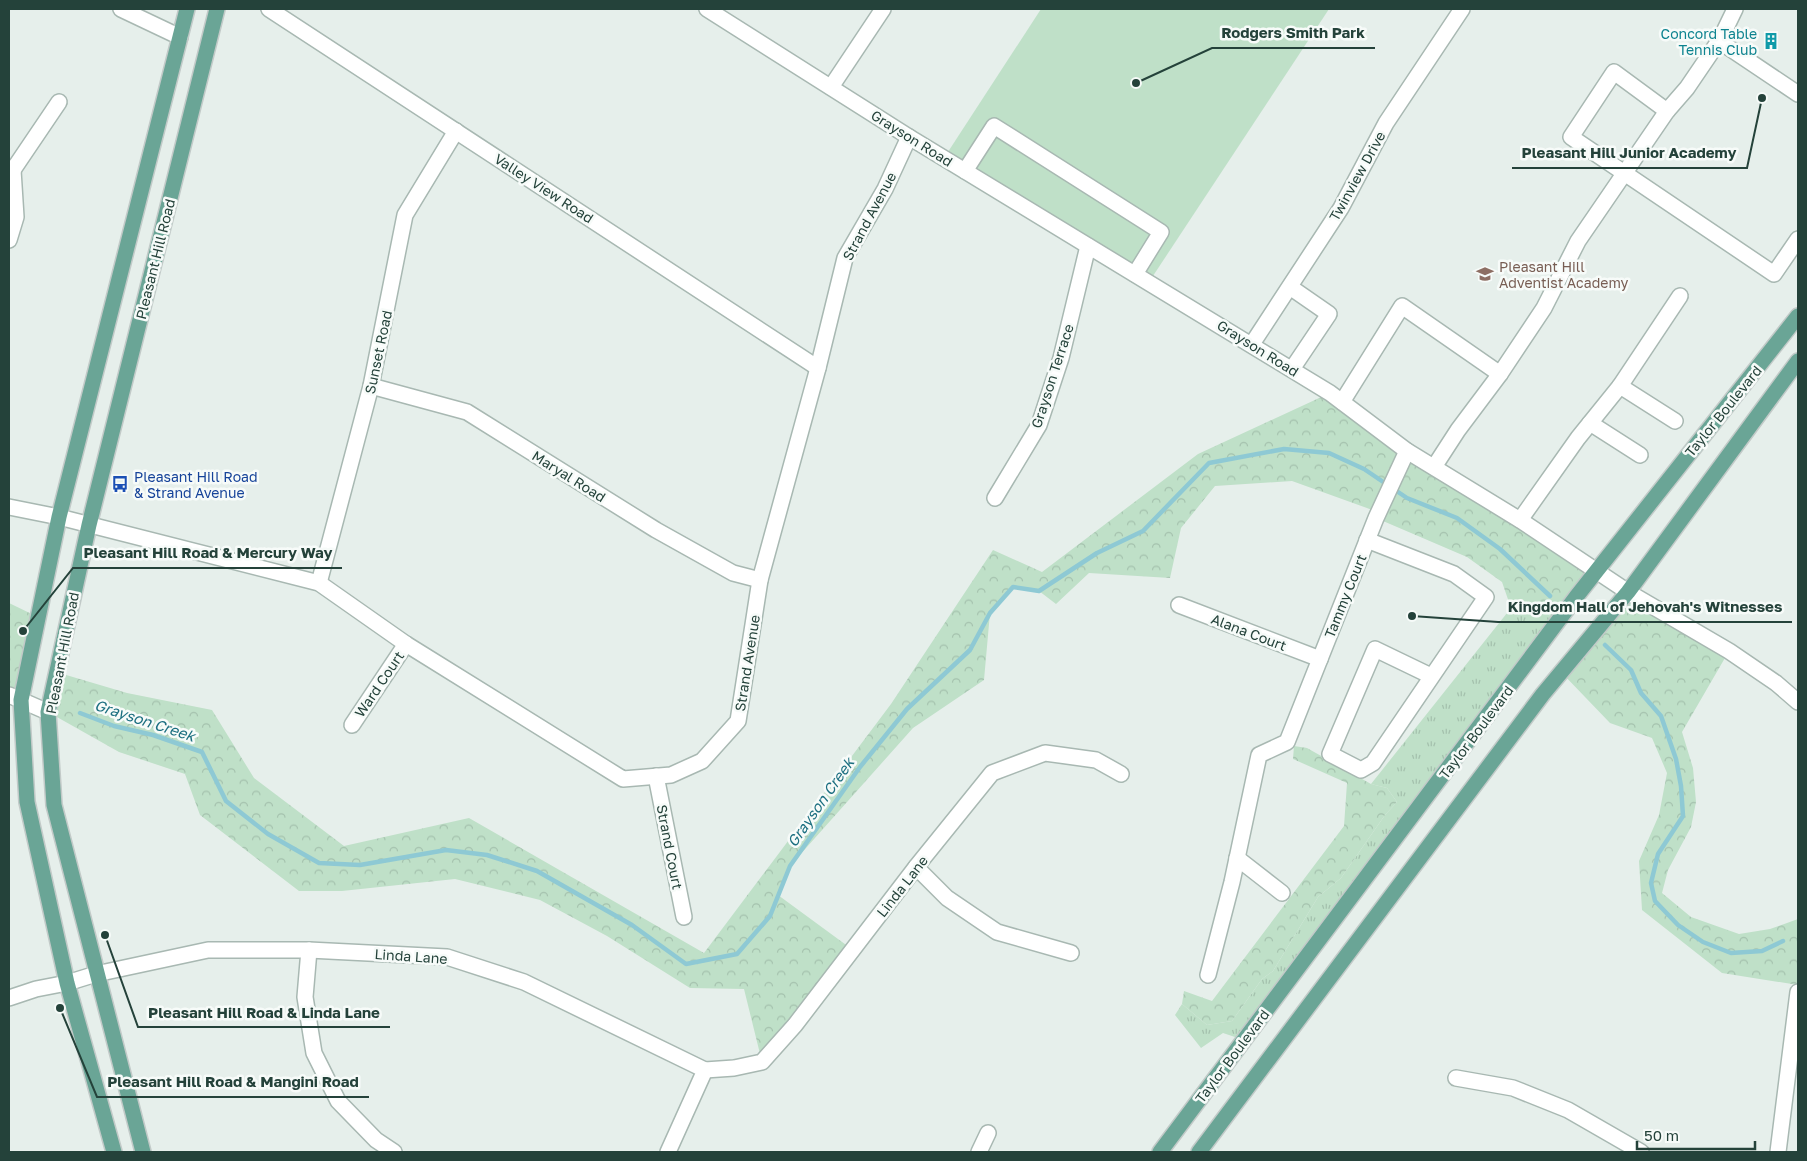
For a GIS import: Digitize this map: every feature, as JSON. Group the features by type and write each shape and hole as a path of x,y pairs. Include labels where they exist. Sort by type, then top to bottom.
{"main road":[{"name":"Pleasant Hill Road","path":"114,1152 67,983 27,802 15,697 187,9"},
{"name":"Pleasant Hill Road","path":"143,1152 54,805 48,712 89,525 217,9"},
{"name":"Taylor Boulevard","path":"1160,1152 1598,570 1798,316"},
{"name":"Taylor Boulevard","path":"1199,1152 1543,694 1628,592 1798,361"}],"street":[{"path":"121,9 180,37"},
{"name":"Valley View Road","path":"270,9 818,368"},
{"name":"Grayson Road","path":"708,9 909,137 1292,369 1342,402 1407,451 1520,520 1598,570 1628,592 1729,651 1776,683 1798,702"},
{"path":"831,87 884,9"},
{"name":"Twinview Drive","path":"1252,344 1341,208 1386,123 1462,9"},
{"path":"1434,467 1544,308 1578,241 1719,41 1735,9"},
{"path":"1719,41 1798,94"},
{"path":"1668,111 1614,72 1571,137 1774,274 1798,239"},
{"path":"9,240 16,216 11,169 59,102"},
{"path":"965,171 994,126 1161,232 1135,274"},
{"name":"Sunset Road","path":"319,583 372,386 405,215 456,131"},
{"name":"Strand Avenue","path":"9,507 59,517 319,583 406,644 623,780 671,775 702,761 738,721 760,580 818,368 845,258 885,189 909,137"},
{"name":"Grayson Terrace","path":"995,498 1039,425 1061,358 1088,246"},
{"path":"1290,287 1329,314 1292,369"},
{"path":"1520,520 1590,423 1620,386 1680,296"},
{"path":"1342,402 1384,338 1402,306 1500,374"},
{"name":"Maryal Road","path":"372,386 467,412 656,530 733,573 760,580"},
{"path":"1620,386 1675,421"},
{"path":"1590,423 1640,455"},
{"name":"Tammy Court","path":"1236,858 1259,755 1288,742 1378,512 1407,451"},
{"path":"1367,540 1454,574 1486,597 1373,763 1361,770 1330,754 1375,649 1432,676"},
{"name":"Alana Court","path":"1179,605 1320,659"},
{"name":"Ward Court","path":"352,725 406,644"},
{"path":"15,697 48,712"},
{"name":"Linda Lane","path":"9,998 96,974 208,950 309,950 448,957 524,982 705,1070 734,1068 762,1062 795,1025 916,867 992,773 1045,753 1096,760 1121,774"},
{"name":"Strand Court","path":"656,776 684,917"},
{"path":"1208,974 1236,858 1282,893"},
{"path":"916,867 947,898 997,932 1071,953"},
{"path":"309,950 306,997 314,1052 338,1101 376,1140 394,1152"},
{"path":"1778,1152 1798,992"},
{"path":"668,1152 705,1070"},
{"path":"1456,1078 1513,1088 1568,1110 1641,1152"},
{"path":"979,1152 988,1133"}],"green space":[{"path":"1041,9 1329,9 1149,282 944,158"},
{"path":"1330,393 1598,571 1558,623 1542,609 1511,608 1502,582 1467,557 1376,518 1378,512 1292,481 1215,486 1181,528 1170,578 1089,573 1056,604 1039,591 1013,587 990,613 984,680 913,728 790,866 778,895 853,950 762,1062 744,989 690,988 607,936 540,900 455,879 342,891 299,891 200,815 185,774 119,752 48,712 56,672 127,693 212,710 254,778 344,846 469,818 704,953 891,704 993,550 1042,572 1198,454"},
{"path":"1628,592 1729,651 1682,732 1693,768 1696,802 1691,827 1668,870 1662,893 1691,917 1739,934 1770,929 1798,919 1798,985 1722,973 1642,910 1639,861 1659,815 1667,773 1652,738 1610,723 1561,672"},
{"path":"9,603 38,617 21,700 9,695"},
{"path":"1511,608 1542,609 1558,623 1244,1040 1223,1033 1201,1048 1175,1015 1182,1004 1207,1025 1232,1021 1262,979 1273,971 1318,897 1341,878 1385,815 1397,802 1387,788 1371,784"},
{"path":"1294,746 1307,748 1371,784 1387,788 1397,802 1385,815 1341,878 1318,897 1273,971 1262,979 1232,1021 1207,1025 1182,1004 1184,991 1212,1001 1344,826 1347,783 1293,759"}],"waterway":[{"name":"Grayson Creek","path":"80,713 114,726 153,735 202,752 226,801 268,834 319,863 360,865 446,850 487,855 537,871 632,925 686,964 737,954 770,916 790,866 860,767 907,709 970,650 990,613 1013,587 1039,591 1097,553 1143,531 1209,463 1284,449 1329,453 1364,469 1407,498 1457,518 1500,549 1550,596"},
{"name":"Grayson Creek","path":"1605,645 1631,670 1641,693 1661,716 1676,759 1681,786 1683,816 1658,854 1651,883 1655,901 1678,925 1703,942 1731,953 1762,951 1783,941"}],"place":[{"name":"Concord Table Tennis Club","path":"1771,41"},
{"name":"Rodgers Smith Park","path":"1136,83"},
{"name":"Pleasant Hill Junior Academy","path":"1762,98"},
{"name":"Pleasant Hill Adventist Academy","path":"1485,274"},
{"name":"Pleasant Hill Road & Strand Avenue","path":"120,484"},
{"name":"Kingdom Hall of Jehovah's Witnesses","path":"1412,616"},
{"name":"Pleasant Hill Road & Mercury Way","path":"23,631"},
{"name":"Pleasant Hill Road & Linda Lane","path":"105,935"},
{"name":"Pleasant Hill Road & Mangini Road","path":"60,1008"}]}
